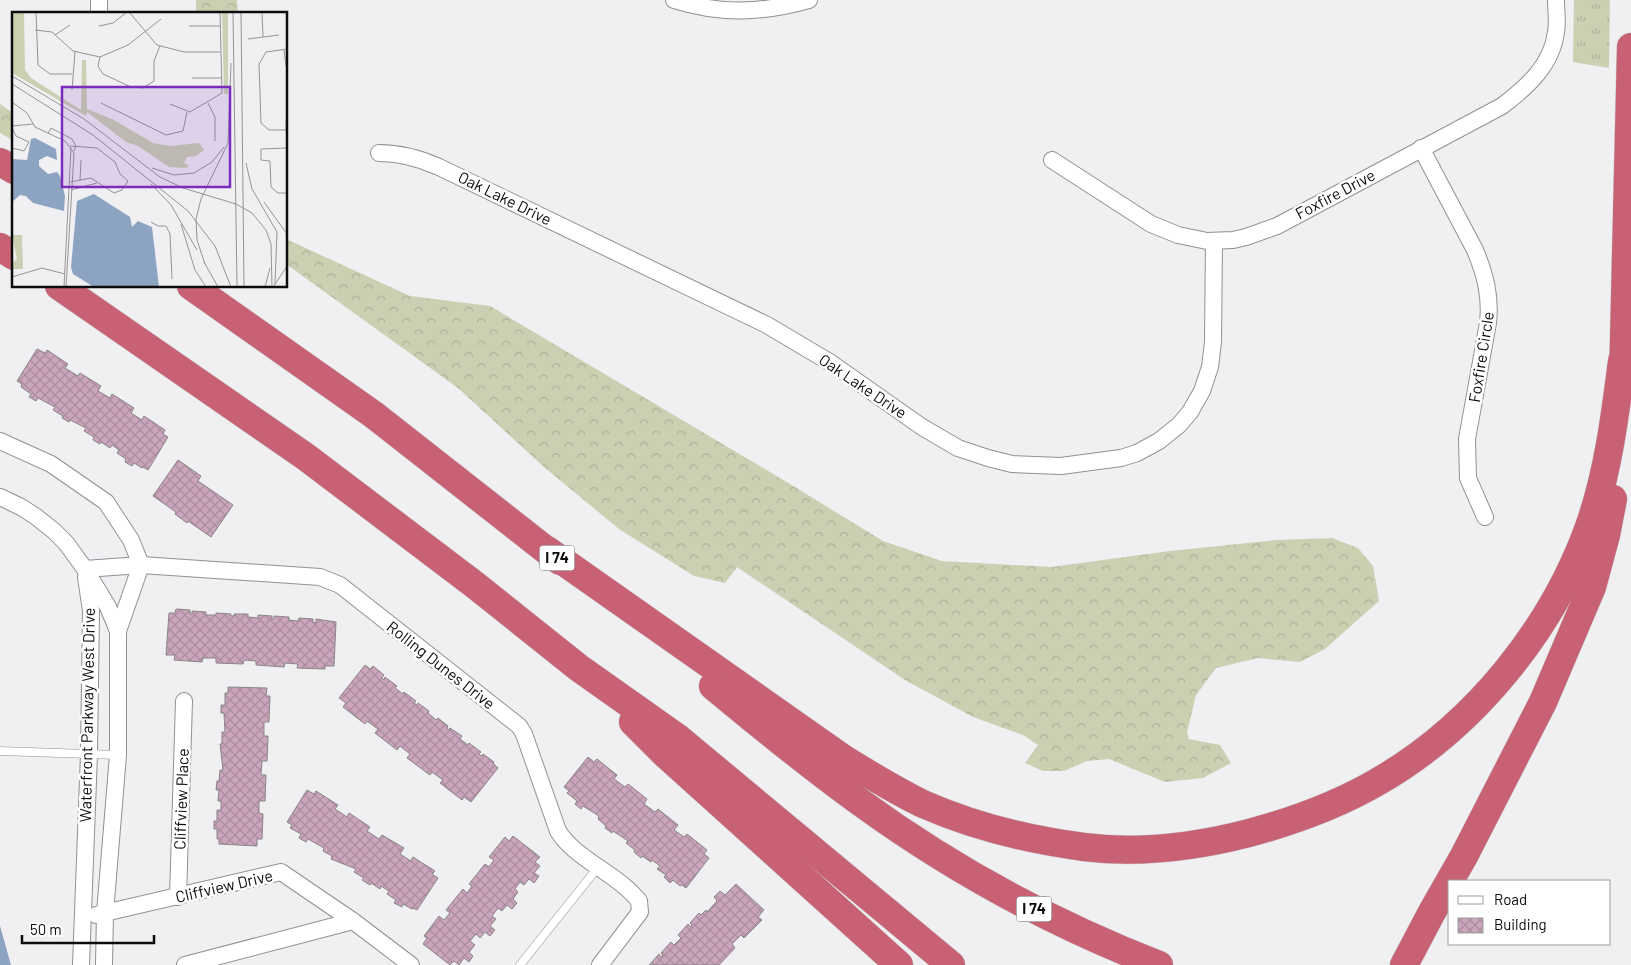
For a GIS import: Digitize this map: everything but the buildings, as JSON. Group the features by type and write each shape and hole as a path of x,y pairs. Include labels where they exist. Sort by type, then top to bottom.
{"highway":[{"path":"1450,880 1543,702 1592,587 1606,535 1617,480 1623,424 1622,361 1631,47"},
{"path":"0,162 12,169"},
{"path":"0,247 12,255"},
{"path":"62,288 306,457 475,585 579,668 678,738 951,965"},
{"name":"I 74","path":"194,288 374,415 547,550 796,754 860,802 956,866 1039,912 1095,939 1159,965"},
{"path":"547,550 844,759 924,804 974,823 1044,840 1084,847 1150,849 1218,841 1277,826 1344,799 1379,781 1455,725 1490,690 1533,635 1557,595 1589,526 1604,477 1622,361"},
{"path":"579,668 664,753 899,965"},
{"path":"1404,965 1448,884"}],"street":[{"path":"674,0 719,11 753,11 787,6 810,0"},
{"name":"Foxfire Drive","path":"1052,160 1151,224 1178,235 1214,241 1240,238 1265,231 1502,106 1523,91 1540,70 1552,48 1556,31 1556,0"},
{"name":"Foxfire Circle","path":"1421,148 1475,250 1482,266 1488,290 1488,323 1467,439 1468,478 1484,517"},
{"name":"Oak Lake Drive","path":"378,153 414,157 439,167 759,321 831,363 922,428 943,440 965,450 1012,464 1061,466 1121,458 1137,453 1159,441 1179,425 1190,412 1202,391 1210,367 1213,342 1214,241"},
{"path":"0,441 51,464 106,502 131,540 141,565 118,631"},
{"path":"0,497 21,507 45,523 66,543 85,570"},
{"name":"Rolling Dunes Drive","path":"85,570 141,565 320,577 340,585 519,726 528,742 558,831 568,845 598,866 639,901 640,912 600,965"},
{"name":"Waterfront Parkway West Drive","path":"85,570 108,607 118,631 118,755 105,913 104,965"},
{"name":"Waterfront Parkway West Drive","path":"81,965 89,754 91,611 85,570"},
{"name":"Cliffview Place","path":"178,897 184,701"},
{"name":"Cliffview Drive","path":"82,918 281,872 353,921 412,965"},
{"path":"185,965 353,921"}],"lane":[{"path":"0,751 118,755"},
{"path":"520,965 598,866"}],"green space":[{"path":"196,0 237,0 238,12 196,12"},
{"path":"1574,0 1610,0 1609,68 1573,62"},
{"path":"0,104 12,113 12,140 0,133"},
{"path":"288,240 410,296 490,306 883,541 942,561 1051,567 1170,551 1276,540 1332,538 1358,548 1373,566 1379,601 1325,649 1300,662 1258,658 1216,668 1196,695 1187,732 1189,739 1220,745 1231,763 1203,778 1165,782 1109,759 1087,761 1064,771 1043,771 1025,763 1038,745 1023,735 973,717 905,680 737,567 725,583 694,576 619,529 544,467 458,388 288,265"}],"water":[{"path":"0,926 11,965 0,965"}]}
